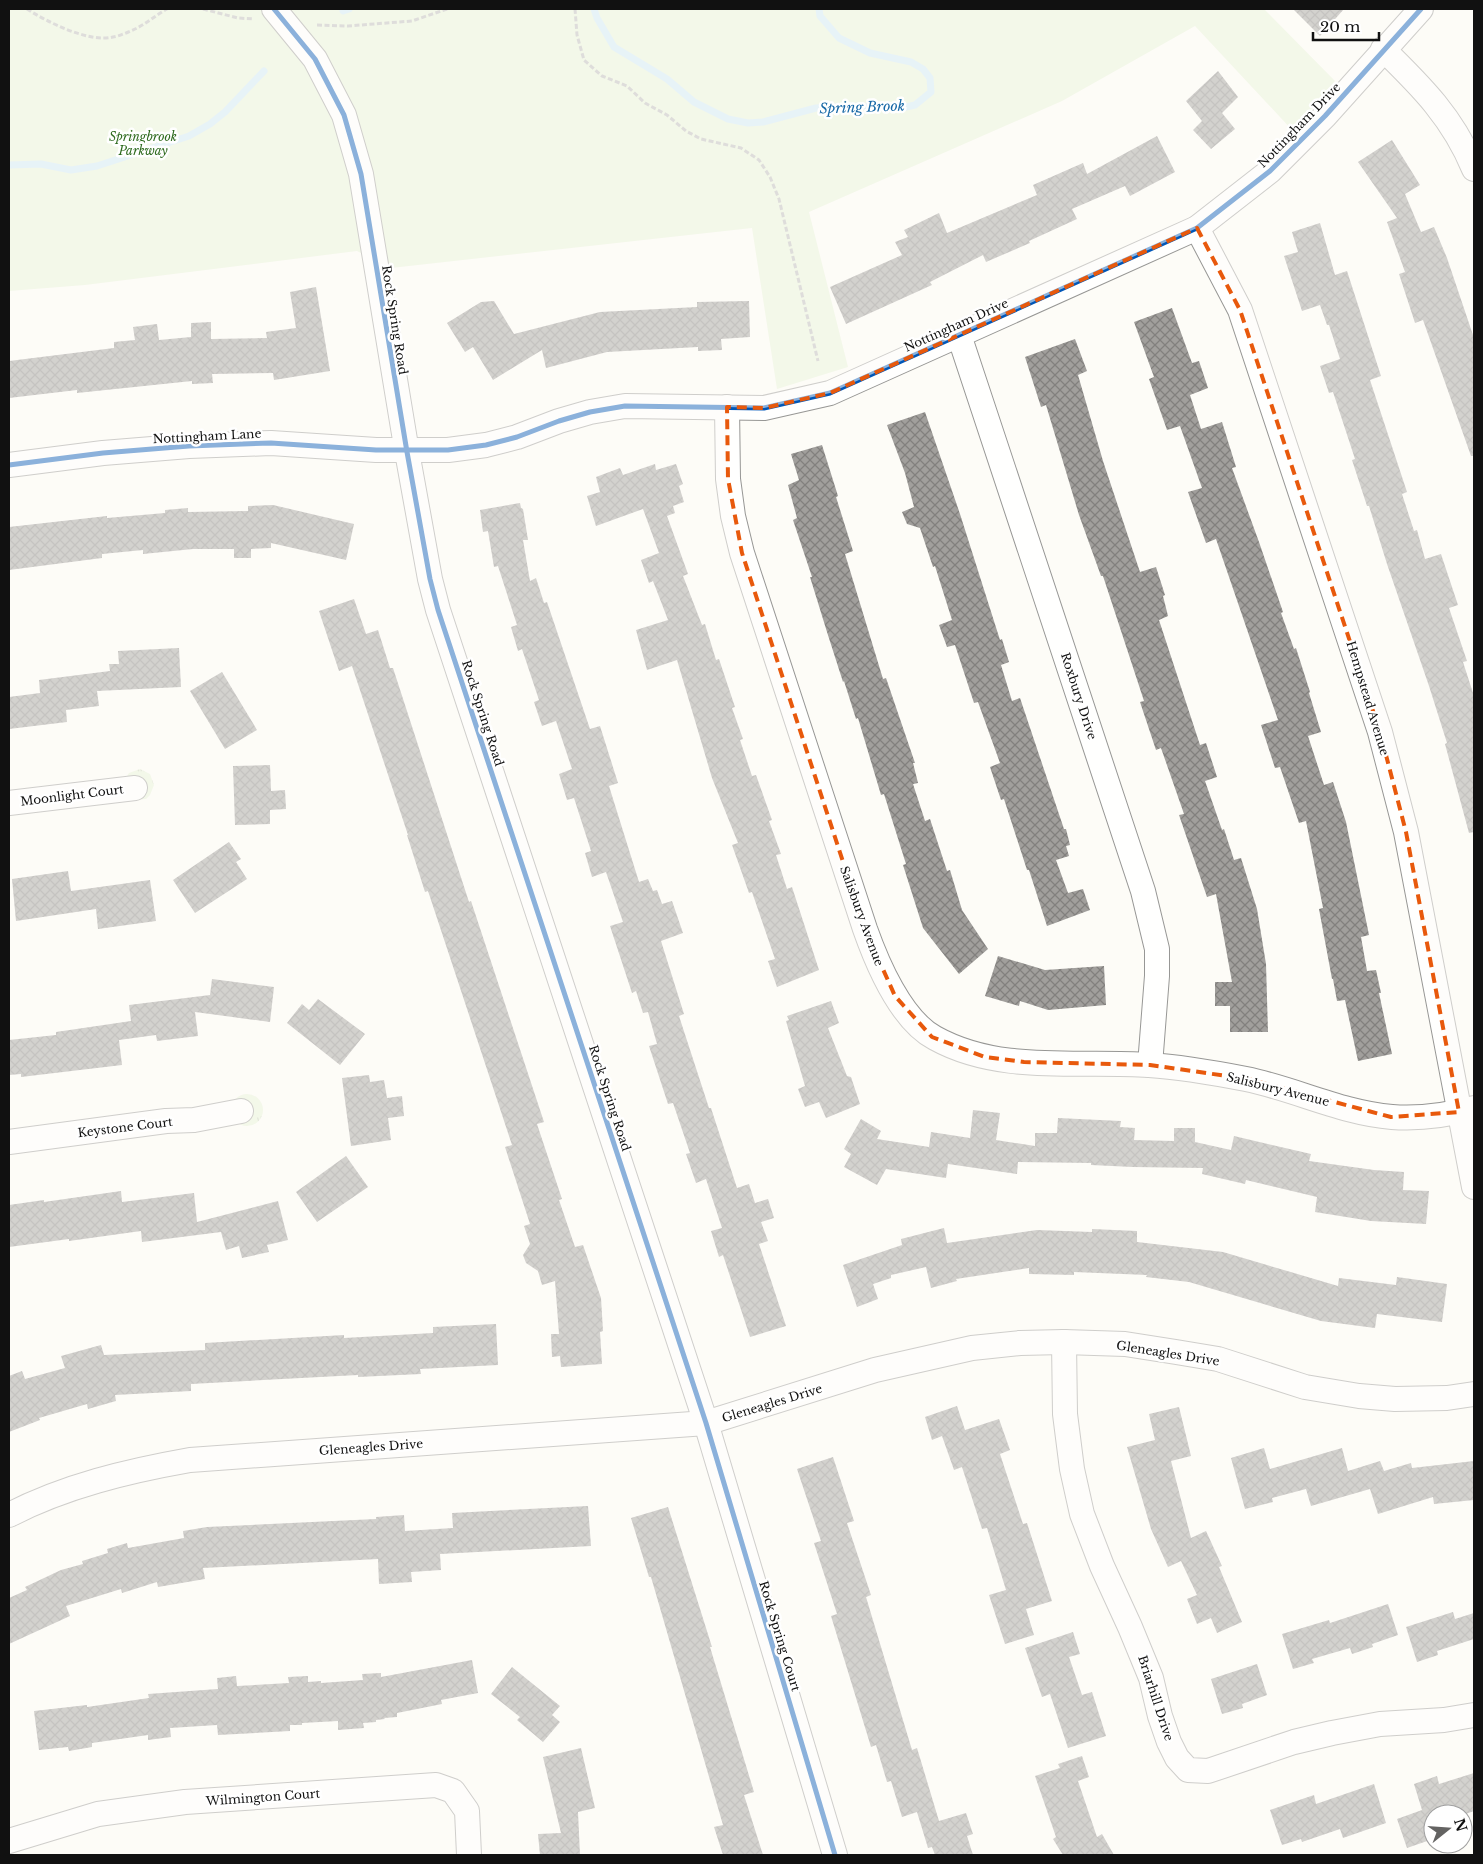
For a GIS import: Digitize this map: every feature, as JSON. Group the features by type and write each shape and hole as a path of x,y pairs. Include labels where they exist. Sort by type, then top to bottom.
{"street":[{"name":"Nottingham Drive","path":"407,452 448,450 486,444 518,437 559,421 590,412 625,406 764,408 830,393 1197,228 1270,171 1325,116 1383,49 1421,9"},
{"name":"Rock Spring Road","path":"279,14 315,59 344,114 361,174 407,452 430,579 438,610 706,1423"},
{"path":"1383,49 1430,96 1450,122 1474,169"},
{"name":"Hempstead Avenue","path":"1197,228 1240,310 1380,732 1406,832 1467,1110 1474,1187"},
{"name":"Roxbury Drive","path":"959,335 1148,908 1157,949 1157,976 1150,1065"},
{"name":"Salisbury Avenue","path":"727,407 728,479 742,553 864,929 877,962 895,996 912,1018 932,1037 957,1049 985,1057 1024,1062 1150,1065 1248,1079 1362,1111 1390,1116 1413,1118 1467,1110"},
{"name":"Nottingham Lane","path":"9,465 102,453 189,446 271,443 407,452"},
{"name":"Moonlight Court","path":"9,803 135,788"},
{"name":"Keystone Court","path":"9,1142 166,1121 194,1120 241,1111"},
{"name":"Briarhill Drive","path":"1064,1342 1065,1414 1072,1469 1082,1514 1102,1566 1151,1678 1160,1716 1169,1742 1177,1758 1188,1770 1208,1771 1294,1742 1332,1733 1380,1724 1444,1720 1474,1715"},
{"name":"Gleneagles Drive","path":"9,1515 49,1498 100,1480 190,1460 706,1423 875,1370 972,1348 1020,1343 1125,1344 1218,1359 1305,1386 1359,1396 1404,1399 1447,1398 1474,1394"},
{"name":"Rock Spring Court","path":"706,1423 835,1855"},
{"name":"Wilmington Court","path":"9,1841 98,1814 185,1802 436,1785 453,1791 467,1811 469,1855"}],"path":[{"path":"27,9 46,21 88,36 112,38 136,29 167,9"},
{"path":"203,9 238,18 279,14 326,26 412,21 447,9"},
{"path":"575,9 577,36 584,60 602,76 627,86 645,103 667,115 686,131 701,139 740,148 759,160 770,177 779,199 818,361"}],"highlighted area":[{"path":"1197,228 1240,310 1380,732 1406,832 1459,1112 1391,1117 1248,1079 1150,1065 1024,1062 985,1057 932,1037 895,996 865,929 742,553 728,479 727,407 764,408 830,393"}],"green space":[{"name":"Springbrook Parkway","path":"9,9 1264,9 1335,81 1293,131 1195,26 1062,101 809,212 848,367 777,389 752,228 391,268 357,251 85,285 9,291"},
{"path":"140,769 150,774 154,785 146,799 134,800 123,782 129,773"},
{"path":"247,1094 253,1095 258,1099 262,1104 262,1116 258,1121 253,1125 247,1126 241,1125 236,1121 232,1116 231,1110 232,1104 236,1099 241,1095"}],"building":[{"path":"1293,9 1344,9 1320,36"},
{"path":"1218,71 1238,97 1222,113 1235,129 1211,149 1193,130 1202,121 1186,101"},
{"path":"1157,136 1175,172 1130,196 1125,186 1072,209 1077,219 1029,241 1030,243 986,262 983,255 930,282 932,285 846,324 830,287 902,255 895,242 908,237 904,230 939,213 947,233 1037,195 1033,185 1083,163 1087,174"},
{"path":"1392,140 1420,185 1405,194 1421,232 1434,227 1447,258 1474,338 1474,456 1471,456 1423,320 1415,323 1399,274 1405,272 1387,222 1397,218 1358,162"},
{"path":"1320,223 1335,275 1347,271 1381,376 1370,380 1407,492 1402,494 1414,531 1417,530 1425,559 1441,554 1458,605 1449,608 1467,661 1463,662 1474,696 1474,832 1469,833 1445,744 1447,743 1429,686 1369,506 1367,506 1352,460 1355,459 1333,392 1329,393 1320,366 1340,359 1329,325 1327,325 1320,305 1302,311 1284,256 1298,252 1292,232"},
{"path":"316,287 330,371 274,380 273,373 212,374 213,383 192,384 192,381 77,393 77,390 9,398 9,361 114,348 114,342 135,340 133,327 157,324 159,340 191,337 191,323 211,322 211,339 267,338 266,332 296,328 290,292"},
{"path":"494,301 514,334 600,312 697,307 697,302 749,301 750,337 721,339 722,350 698,351 698,347 607,352 546,368 542,350 493,380 473,347 465,352 447,323 481,302"},
{"path":"1172,308 1192,363 1199,361 1208,388 1190,395 1201,429 1222,422 1236,467 1232,468 1310,692 1321,732 1308,736 1324,785 1333,782 1346,822 1369,935 1361,937 1367,971 1376,970 1392,1054 1358,1061 1345,1000 1337,1001 1332,979 1319,909 1323,908 1306,821 1299,823 1280,767 1275,768 1261,725 1278,720 1216,539 1206,543 1188,492 1202,488 1180,426 1167,430 1149,379 1154,377 1134,322"},
{"path":"1075,339 1087,371 1078,375 1103,461 1140,572 1156,567 1165,595 1163,596 1168,616 1159,620 1200,745 1206,743 1217,777 1205,781 1234,860 1241,858 1257,909 1266,964 1268,1032 1230,1032 1230,1006 1215,1006 1215,982 1232,982 1216,894 1207,897 1179,815 1184,814 1161,748 1156,750 1140,702 1144,701 1103,576 1101,576 1079,515 1046,405 1041,407 1025,357"},
{"path":"925,412 1000,640 1002,639 1009,662 1001,665 1012,701 1020,698 1064,829 1066,829 1070,845 1066,846 1069,856 1056,860 1068,893 1083,889 1090,910 1047,926 1004,799 1001,800 990,767 1000,763 978,702 974,703 955,645 947,647 939,625 952,620 935,566 933,567 920,528 907,524 902,512 914,507 905,473 887,425"},
{"path":"822,445 853,551 845,554 883,679 886,678 915,763 913,763 918,783 913,784 925,821 930,819 947,871 950,870 962,910 988,949 959,974 923,928 903,865 906,864 884,794 881,795 858,718 856,719 843,682 793,520 797,518 788,485 799,480 791,454"},
{"path":"655,464 656,470 676,464 683,484 679,486 684,502 673,506 675,513 667,516 688,574 683,576 702,625 705,624 716,660 719,659 735,707 732,708 743,739 740,740 752,776 756,775 772,820 769,821 781,854 776,855 787,889 792,887 819,970 777,987 768,961 775,959 752,892 749,893 732,845 738,843 712,778 677,660 647,670 636,630 668,620 653,581 649,583 641,560 659,553 643,509 596,526 587,496 600,492 596,477 620,468 623,475"},
{"path":"520,503 523,509 528,540 523,540 530,581 536,578 544,603 547,602 590,729 600,726 618,783 609,786 639,882 648,879 653,891 657,890 662,904 672,901 683,933 661,941 684,1014 679,1016 737,1188 749,1184 755,1203 768,1199 774,1218 761,1222 768,1241 759,1244 786,1326 750,1337 723,1255 719,1257 711,1231 722,1228 706,1179 696,1183 686,1154 690,1153 673,1103 668,1104 649,1046 657,1044 648,1012 643,1013 636,991 632,993 610,926 623,922 606,872 592,877 585,853 591,851 574,798 567,800 559,774 572,769 556,721 542,726 534,702 539,700 522,649 518,651 511,627 517,625 498,566 494,567 488,531 483,532 480,510"},
{"path":"273,505 354,524 346,560 271,543 271,548 251,549 251,558 234,558 234,549 193,549 143,554 143,550 102,554 102,558 9,570 9,527 107,516 107,518 165,513 165,510 188,508 188,512 248,511 248,506"},
{"path":"354,599 366,634 378,630 390,668 393,668 469,902 471,901 544,1122 537,1124 562,1199 559,1200 575,1247 583,1245 601,1298 603,1331 600,1332 602,1364 561,1367 560,1356 552,1357 551,1334 559,1334 555,1281 542,1285 538,1271 526,1263 523,1255 530,1244 524,1226 530,1224 505,1147 512,1145 428,891 425,892 352,666 339,671 319,611"},
{"path":"179,648 181,687 97,691 99,706 66,710 67,722 9,729 9,697 40,693 39,680 110,671 109,664 119,664 118,651"},
{"path":"222,672 257,730 225,749 190,691"},
{"path":"270,765 271,791 285,790 286,809 270,810 270,824 235,825 233,766"},
{"path":"229,842 241,859 236,862 247,879 195,913 173,880"},
{"path":"68,871 71,891 150,880 156,921 98,929 96,909 16,921 12,879"},
{"path":"998,956 1045,970 1104,966 1106,1005 1048,1010 1020,1001 1019,1006 985,996"},
{"path":"212,979 274,987 270,1022 195,1012 198,1036 157,1041 156,1035 119,1040 122,1065 21,1077 21,1074 9,1075 9,1040 56,1035 56,1032 131,1021 129,1005 210,995"},
{"path":"318,999 365,1034 340,1065 287,1023 302,1004 309,1010"},
{"path":"831,1001 839,1023 828,1028 847,1076 851,1077 860,1104 826,1118 819,1102 805,1107 798,1089 805,1086 786,1021 789,1020 787,1016"},
{"path":"369,1075 370,1082 384,1080 387,1098 402,1096 404,1116 388,1118 391,1140 351,1146 342,1078"},
{"path":"973,1110 1000,1113 996,1140 1035,1146 1035,1133 1057,1133 1058,1118 1121,1121 1120,1127 1135,1128 1134,1140 1174,1141 1174,1128 1195,1128 1195,1142 1231,1150 1234,1136 1311,1154 1309,1161 1404,1172 1403,1190 1429,1191 1426,1224 1371,1221 1315,1212 1317,1197 1246,1180 1245,1184 1202,1174 1203,1168 1018,1162 1017,1174 948,1164 946,1178 886,1169 877,1185 844,1167 851,1154 844,1149 861,1119 881,1131 877,1139 929,1147 931,1132 970,1138"},
{"path":"346,1156 368,1187 317,1222 296,1192"},
{"path":"121,1191 122,1202 194,1193 197,1222 278,1201 288,1240 267,1245 269,1252 242,1258 239,1246 226,1250 221,1232 142,1242 141,1231 9,1247 9,1205"},
{"path":"944,1228 947,1243 1037,1230 1092,1232 1092,1229 1137,1231 1137,1242 1223,1252 1338,1286 1339,1278 1396,1285 1397,1277 1447,1284 1442,1322 1377,1314 1375,1328 1321,1321 1189,1282 1146,1277 1147,1275 1074,1272 1074,1275 1029,1274 1029,1268 956,1279 957,1281 931,1288 926,1267 891,1275 891,1278 873,1284 878,1299 857,1307 843,1265 902,1245 901,1239"},
{"path":"496,1324 498,1365 420,1369 421,1374 358,1377 358,1375 191,1384 191,1391 115,1395 116,1401 88,1409 87,1404 39,1418 40,1420 9,1432 9,1376 22,1371 25,1379 65,1368 61,1356 101,1345 104,1355 205,1350 205,1343 344,1335 344,1338 433,1333 433,1327"},
{"path":"957,1406 965,1430 999,1419 1010,1450 1000,1454 1023,1524 1027,1523 1052,1601 1026,1609 1034,1635 1005,1644 989,1595 1006,1590 987,1528 982,1529 962,1467 954,1470 942,1436 932,1440 925,1417"},
{"path":"1179,1407 1191,1456 1171,1461 1191,1538 1206,1531 1222,1566 1219,1567 1242,1622 1217,1633 1211,1618 1197,1624 1187,1599 1197,1595 1181,1561 1168,1567 1151,1529 1127,1447 1155,1440 1149,1414"},
{"path":"1264,1448 1270,1469 1342,1448 1348,1471 1380,1461 1384,1471 1411,1463 1412,1468 1474,1461 1474,1500 1434,1504 1433,1497 1378,1514 1370,1489 1311,1506 1306,1489 1272,1498 1273,1502 1245,1509 1231,1458"},
{"path":"833,1457 854,1521 847,1523 871,1595 866,1597 912,1750 917,1748 939,1821 966,1813 973,1834 967,1836 973,1855 935,1855 932,1847 928,1848 917,1812 902,1817 891,1781 887,1782 876,1745 871,1747 831,1616 837,1614 814,1543 821,1541 797,1469"},
{"path":"588,1506 591,1546 440,1554 441,1570 411,1572 412,1582 379,1584 378,1559 203,1568 205,1579 158,1587 157,1582 122,1593 121,1589 66,1606 70,1616 9,1644 9,1598 27,1590 25,1587 61,1570 83,1564 82,1561 108,1553 107,1549 127,1543 128,1548 184,1538 183,1531 207,1527 376,1519 376,1517 404,1515 405,1531 453,1528 452,1513"},
{"path":"668,1507 712,1647 710,1647 754,1792 744,1795 763,1855 723,1855 714,1827 723,1825 651,1577 649,1577 631,1518"},
{"path":"1388,1604 1398,1635 1372,1644 1373,1647 1352,1654 1350,1648 1312,1659 1314,1663 1293,1669 1282,1634 1329,1620 1330,1623"},
{"path":"1453,1612 1455,1619 1474,1613 1474,1639 1437,1651 1438,1655 1417,1662 1406,1627"},
{"path":"1073,1632 1080,1654 1069,1657 1082,1695 1092,1692 1106,1736 1068,1748 1050,1694 1042,1697 1025,1648"},
{"path":"472,1660 478,1693 441,1700 442,1704 397,1713 397,1717 363,1723 364,1728 338,1730 338,1721 290,1725 290,1731 218,1735 217,1725 170,1728 171,1737 148,1740 148,1735 92,1743 92,1747 69,1751 68,1747 39,1750 34,1711 87,1705 87,1707 149,1698 148,1694 218,1689 217,1678 236,1676 237,1686 289,1683 288,1677 308,1676 308,1682 321,1681 321,1683 363,1680 362,1674 381,1673 381,1677"},
{"path":"1257,1664 1267,1695 1242,1704 1243,1708 1222,1714 1211,1679"},
{"path":"512,1667 560,1706 552,1715 560,1722 543,1742 517,1720 520,1717 491,1694"},
{"path":"581,1748 595,1808 578,1812 580,1855 540,1855 538,1834 561,1833 543,1757"},
{"path":"1082,1756 1089,1777 1078,1781 1097,1837 1102,1834 1114,1855 1063,1855 1053,1839 1056,1837 1035,1776 1060,1768 1058,1764"},
{"path":"1474,1773 1474,1811 1473,1804 1423,1804 1423,1842 1407,1848 1397,1819 1422,1810 1414,1784 1437,1776 1439,1784"},
{"path":"1374,1784 1386,1823 1343,1838 1340,1829 1302,1842 1301,1839 1282,1845 1270,1810 1314,1795 1316,1804"}],"waterway":[{"name":"Spring Brook","path":"343,11 349,9"},
{"name":"Spring Brook","path":"594,9 597,18 614,47 667,79 694,102 728,119 748,123 763,122 816,108 851,106 902,108 915,105 931,92 930,78 923,69 911,62 870,53 839,38 820,16 819,9"},
{"name":"Spring Brook","path":"9,165 41,164 71,170 97,166 189,136 210,124 225,112 264,71"}],"cycle path":[{"path":"274,9 315,59 344,115 361,174 407,452 430,579 438,610 706,1423 835,1855"},
{"path":"9,465 103,453 189,446 271,443 376,450 448,450 486,445 517,437 559,421 590,412 625,406 764,408 830,393 1197,228 1270,171 1325,116 1421,9"}]}
